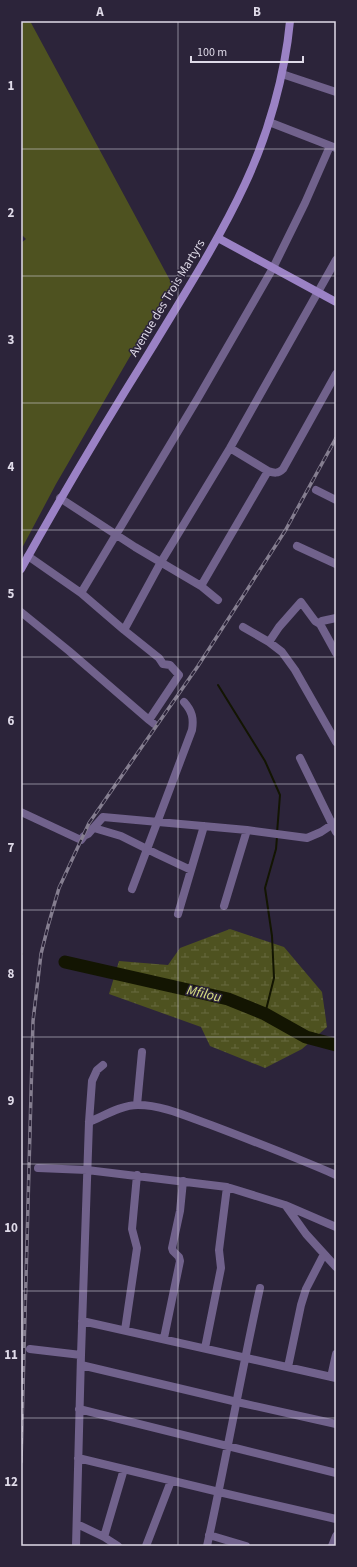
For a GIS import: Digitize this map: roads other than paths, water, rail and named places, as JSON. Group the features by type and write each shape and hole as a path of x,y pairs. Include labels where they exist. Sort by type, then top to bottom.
{"main road":[{"name":"Avenue des Trois Martyrs","path":"21,569 60,498 218,238 246,184 261,146 282,74 290,21"},
{"path":"218,238 336,302"}],"street":[{"path":"282,74 336,92"},
{"path":"81,593 117,535 273,268 333,147 268,122"},
{"path":"124,630 161,562 230,448 336,260"},
{"path":"230,448 268,471 275,473 279,472 283,469 336,374"},
{"path":"201,586 268,471"},
{"path":"316,490 336,500"},
{"path":"60,498 117,535 201,586 218,600"},
{"path":"297,546 336,564"},
{"path":"21,612 69,651 151,722 179,675 170,665 163,664 158,658 81,593 28,556"},
{"path":"269,642 279,627 301,602 315,621 320,624 336,654"},
{"path":"320,624 322,621 336,618"},
{"path":"243,628 269,642 282,652 288,659 336,742"},
{"path":"132,889 192,730 193,721 190,709 184,702"},
{"path":"21,812 81,840 103,817 247,830 307,838 335,826 300,758"},
{"path":"178,914 204,826"},
{"path":"94,828 121,836 191,870"},
{"path":"224,906 247,830"},
{"path":"137,1105 142,1052"},
{"path":"76,1546 89,1122 92,1081 97,1070 103,1065"},
{"path":"89,1122 121,1109 137,1105 152,1106 171,1111 296,1158 336,1175"},
{"path":"38,1168 87,1170 137,1175 227,1187 285,1205 336,1227"},
{"path":"125,1330 137,1248 132,1229 137,1175"},
{"path":"164,1338 180,1261 179,1256 173,1251 172,1248 180,1211 183,1181"},
{"path":"205,1348 221,1268 219,1250 227,1187"},
{"path":"285,1205 306,1234 336,1267"},
{"path":"288,1367 299,1311 306,1289 324,1254"},
{"path":"207,1546 228,1447 244,1357 260,1288"},
{"path":"82,1321 164,1338 333,1377 336,1354"},
{"path":"30,1349 81,1356"},
{"path":"81,1365 336,1424"},
{"path":"79,1409 336,1474"},
{"path":"78,1458 336,1519"},
{"path":"104,1537 124,1469"},
{"path":"146,1546 171,1481"},
{"path":"77,1524 104,1537 118,1546"},
{"path":"209,1535 246,1546"},
{"path":"332,1546 336,1536"}],"waterway":[{"path":"218,685 265,761 280,795 277,833"},
{"path":"265,1014 274,978 272,936 265,888 276,849 277,837"},
{"name":"Mfilou","path":"65,962 228,999 265,1014 306,1037 336,1045"}],"railway":[{"path":"21,1462 33,1021 41,954 59,888 89,823 198,666 285,531 336,438"}]}
